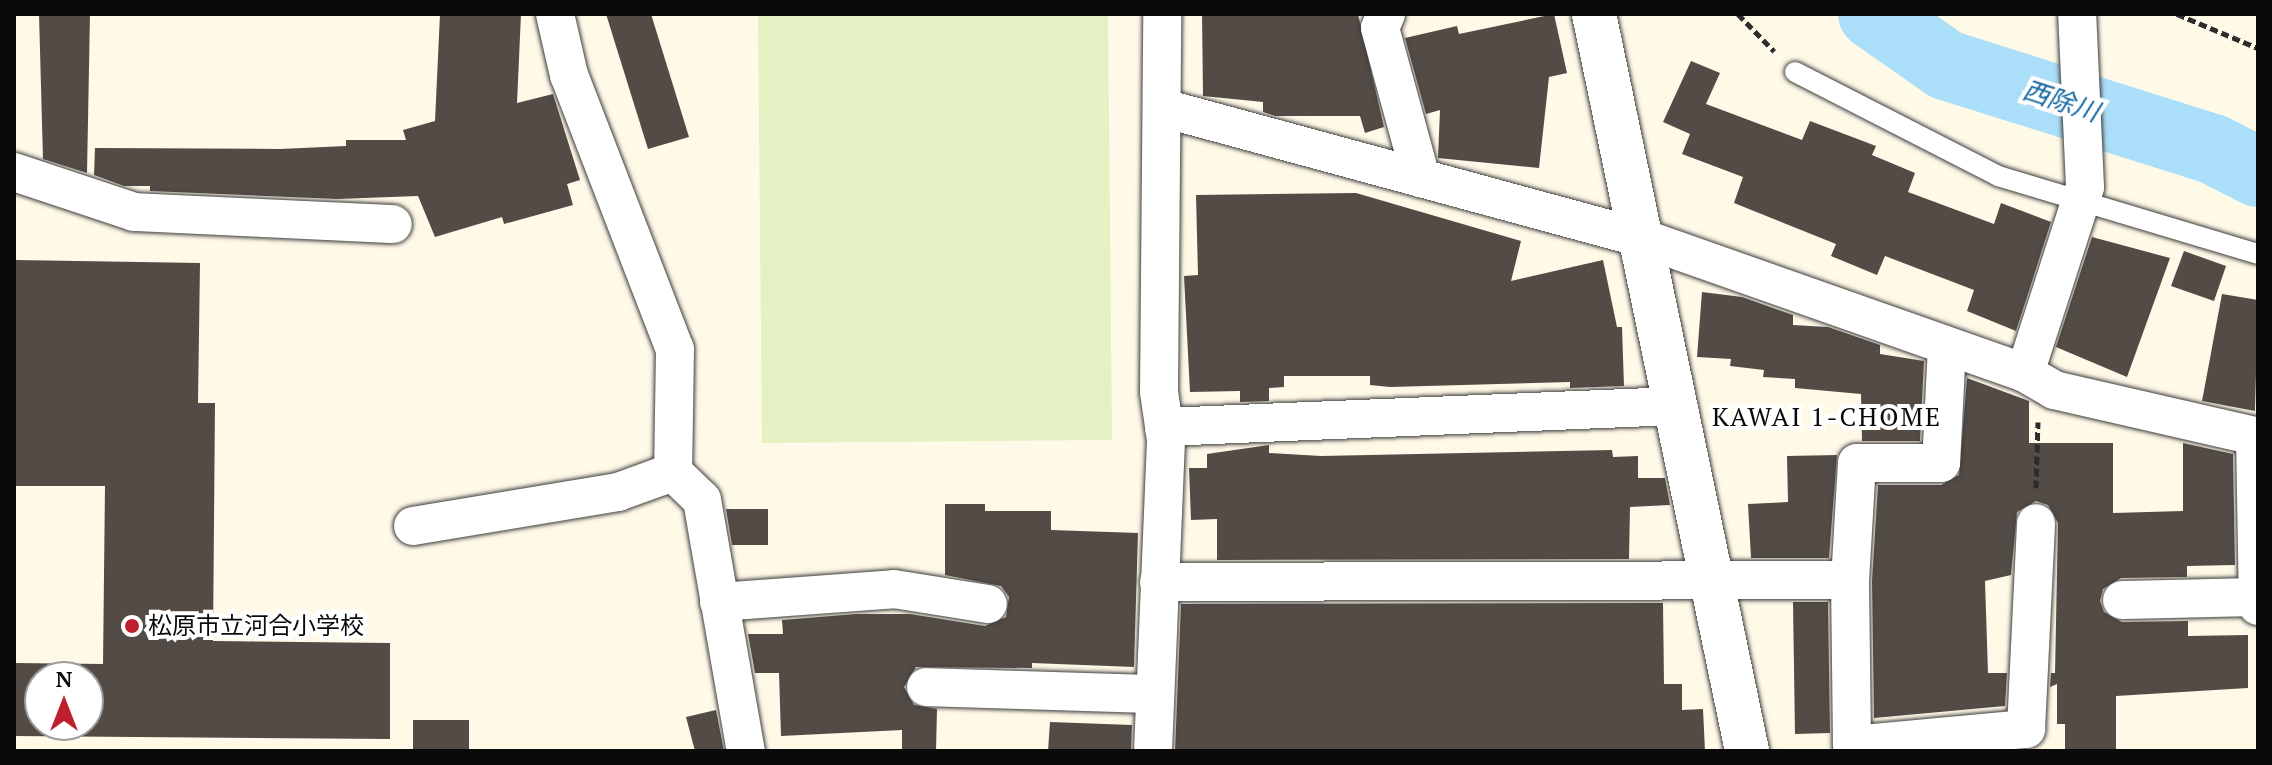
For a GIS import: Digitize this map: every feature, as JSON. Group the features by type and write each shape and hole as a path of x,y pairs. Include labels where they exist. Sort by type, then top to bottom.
{"street":[{"path":"555,14 569,75 675,349 673,472 702,500 746,751"},
{"path":"1153,751 1164,427 1159,392 1162,14"},
{"path":"1386,14 1380,28 1421,178"},
{"path":"1594,14 1747,751"},
{"path":"2032,377 2082,195 2077,14"},
{"path":"1163,108 1639,237 2032,377 2054,390 2255,436 2258,606"},
{"path":"14,172 134,212 393,224"},
{"path":"1947,346 1941,463 1857,463 1850,580 1852,745 2026,729 2036,523"},
{"path":"1164,427 1675,406"},
{"path":"413,526 618,492 673,472"},
{"path":"1159,582 1850,580"},
{"path":"719,602 894,589 988,604"},
{"path":"2122,600 2258,597"},
{"path":"926,687 1155,694"}],"lane":[{"path":"1795,72 1998,176 2082,195 2258,254"}],"path":[{"path":"1738,14 1795,72"},
{"path":"2177,14 2258,48"},
{"path":"2032,377 2036,523"}],"green space":[{"path":"758,14 1108,14 1112,440 762,443"}],"building":[{"path":"39,14 90,14 87,173 43,159"},
{"path":"440,14 521,14 517,103 553,94 580,180 567,184 573,205 504,224 502,217 435,237 418,196 337,199 150,191 150,186 124,186 94,175 95,148 280,149 346,146 346,140 406,140 403,130 435,121"},
{"path":"606,14 651,14 689,137 648,149"},
{"path":"1202,14 1358,14 1384,127 1365,133 1360,116 1275,116 1263,112 1263,102 1203,96"},
{"path":"1554,14 1567,73 1549,77 1539,168 1438,158 1440,110 1426,114 1405,38 1457,26 1459,34"},
{"path":"1691,61 1720,73 1706,104 1802,140 1810,121 1876,146 1872,155 1915,173 1908,192 1994,224 2001,203 2051,222 2016,331 1967,311 1974,290 1885,256 1877,275 1831,256 1836,244 1734,203 1743,177 1682,154 1690,134 1663,122"},
{"path":"1356,193 1521,241 1511,281 1603,260 1617,327 1622,327 1624,386 1570,388 1570,382 1390,387 1370,385 1370,376 1284,376 1284,387 1269,388 1269,401 1240,402 1240,391 1190,392 1184,276 1198,275 1196,195"},
{"path":"2092,237 2170,258 2127,377 2056,347"},
{"path":"2184,251 2226,266 2214,301 2171,286"},
{"path":"16,260 200,263 198,403 215,403 213,641 390,643 390,739 104,737 105,486 14,486"},
{"path":"1702,292 1742,297 1793,315 1793,325 1828,327 1880,345 1880,354 1924,361 1920,441 1862,441 1861,394 1795,388 1795,379 1763,377 1764,370 1730,366 1731,359 1697,357"},
{"path":"2222,294 2258,300 2255,411 2202,401"},
{"path":"1967,378 2029,401 2029,443 2113,443 2113,513 2183,511 2183,443 2233,454 2235,565 2187,566 2187,577 2121,578 2103,589 2100,601 2104,612 2122,622 2188,621 2188,636 2248,635 2248,688 2116,696 2116,751 2065,751 2065,724 2057,724 2057,684 2050,687 2051,673 2055,673 2058,523 2048,505 2036,501 2017,512 2011,575 1985,581 1988,673 2007,673 2005,706 1874,718 1872,581 1878,485 1941,485 1959,475"},
{"path":"1269,445 1269,453 1321,456 1612,450 1613,457 1638,456 1638,478 1665,478 1670,505 1630,507 1629,559 1217,560 1217,519 1191,520 1189,468 1207,468 1207,454"},
{"path":"1837,455 1829,558 1751,558 1748,504 1788,502 1787,456"},
{"path":"945,504 985,504 985,511 1051,511 1051,530 1138,533 1134,667 1032,663 1032,668 916,667 904,687 914,705 937,709 936,751 902,751 902,730 781,736 779,673 755,673 748,634 783,634 782,620 856,614 910,614 985,626 1006,617 1009,597 1001,586 945,575"},
{"path":"726,509 768,509 768,545 732,545"},
{"path":"1793,602 1828,602 1830,733 1795,734"},
{"path":"1663,603 1664,684 1682,684 1682,710 1703,709 1705,751 1175,751 1181,604"},
{"path":"14,663 24,663 24,736 14,736"},
{"path":"716,710 724,751 695,751 686,717"},
{"path":"413,720 469,720 469,751 413,751"},
{"path":"1050,722 1132,725 1131,751 1048,751"}],"waterway":[{"name":"西除川","path":"1873,14 1946,65 2213,149 2258,172"}],"place":[{"name":"松原市立河合小学校","path":"132,626"}],"district":[{"name":"KAWAI 1-CHOME","path":"1827,417"}]}
